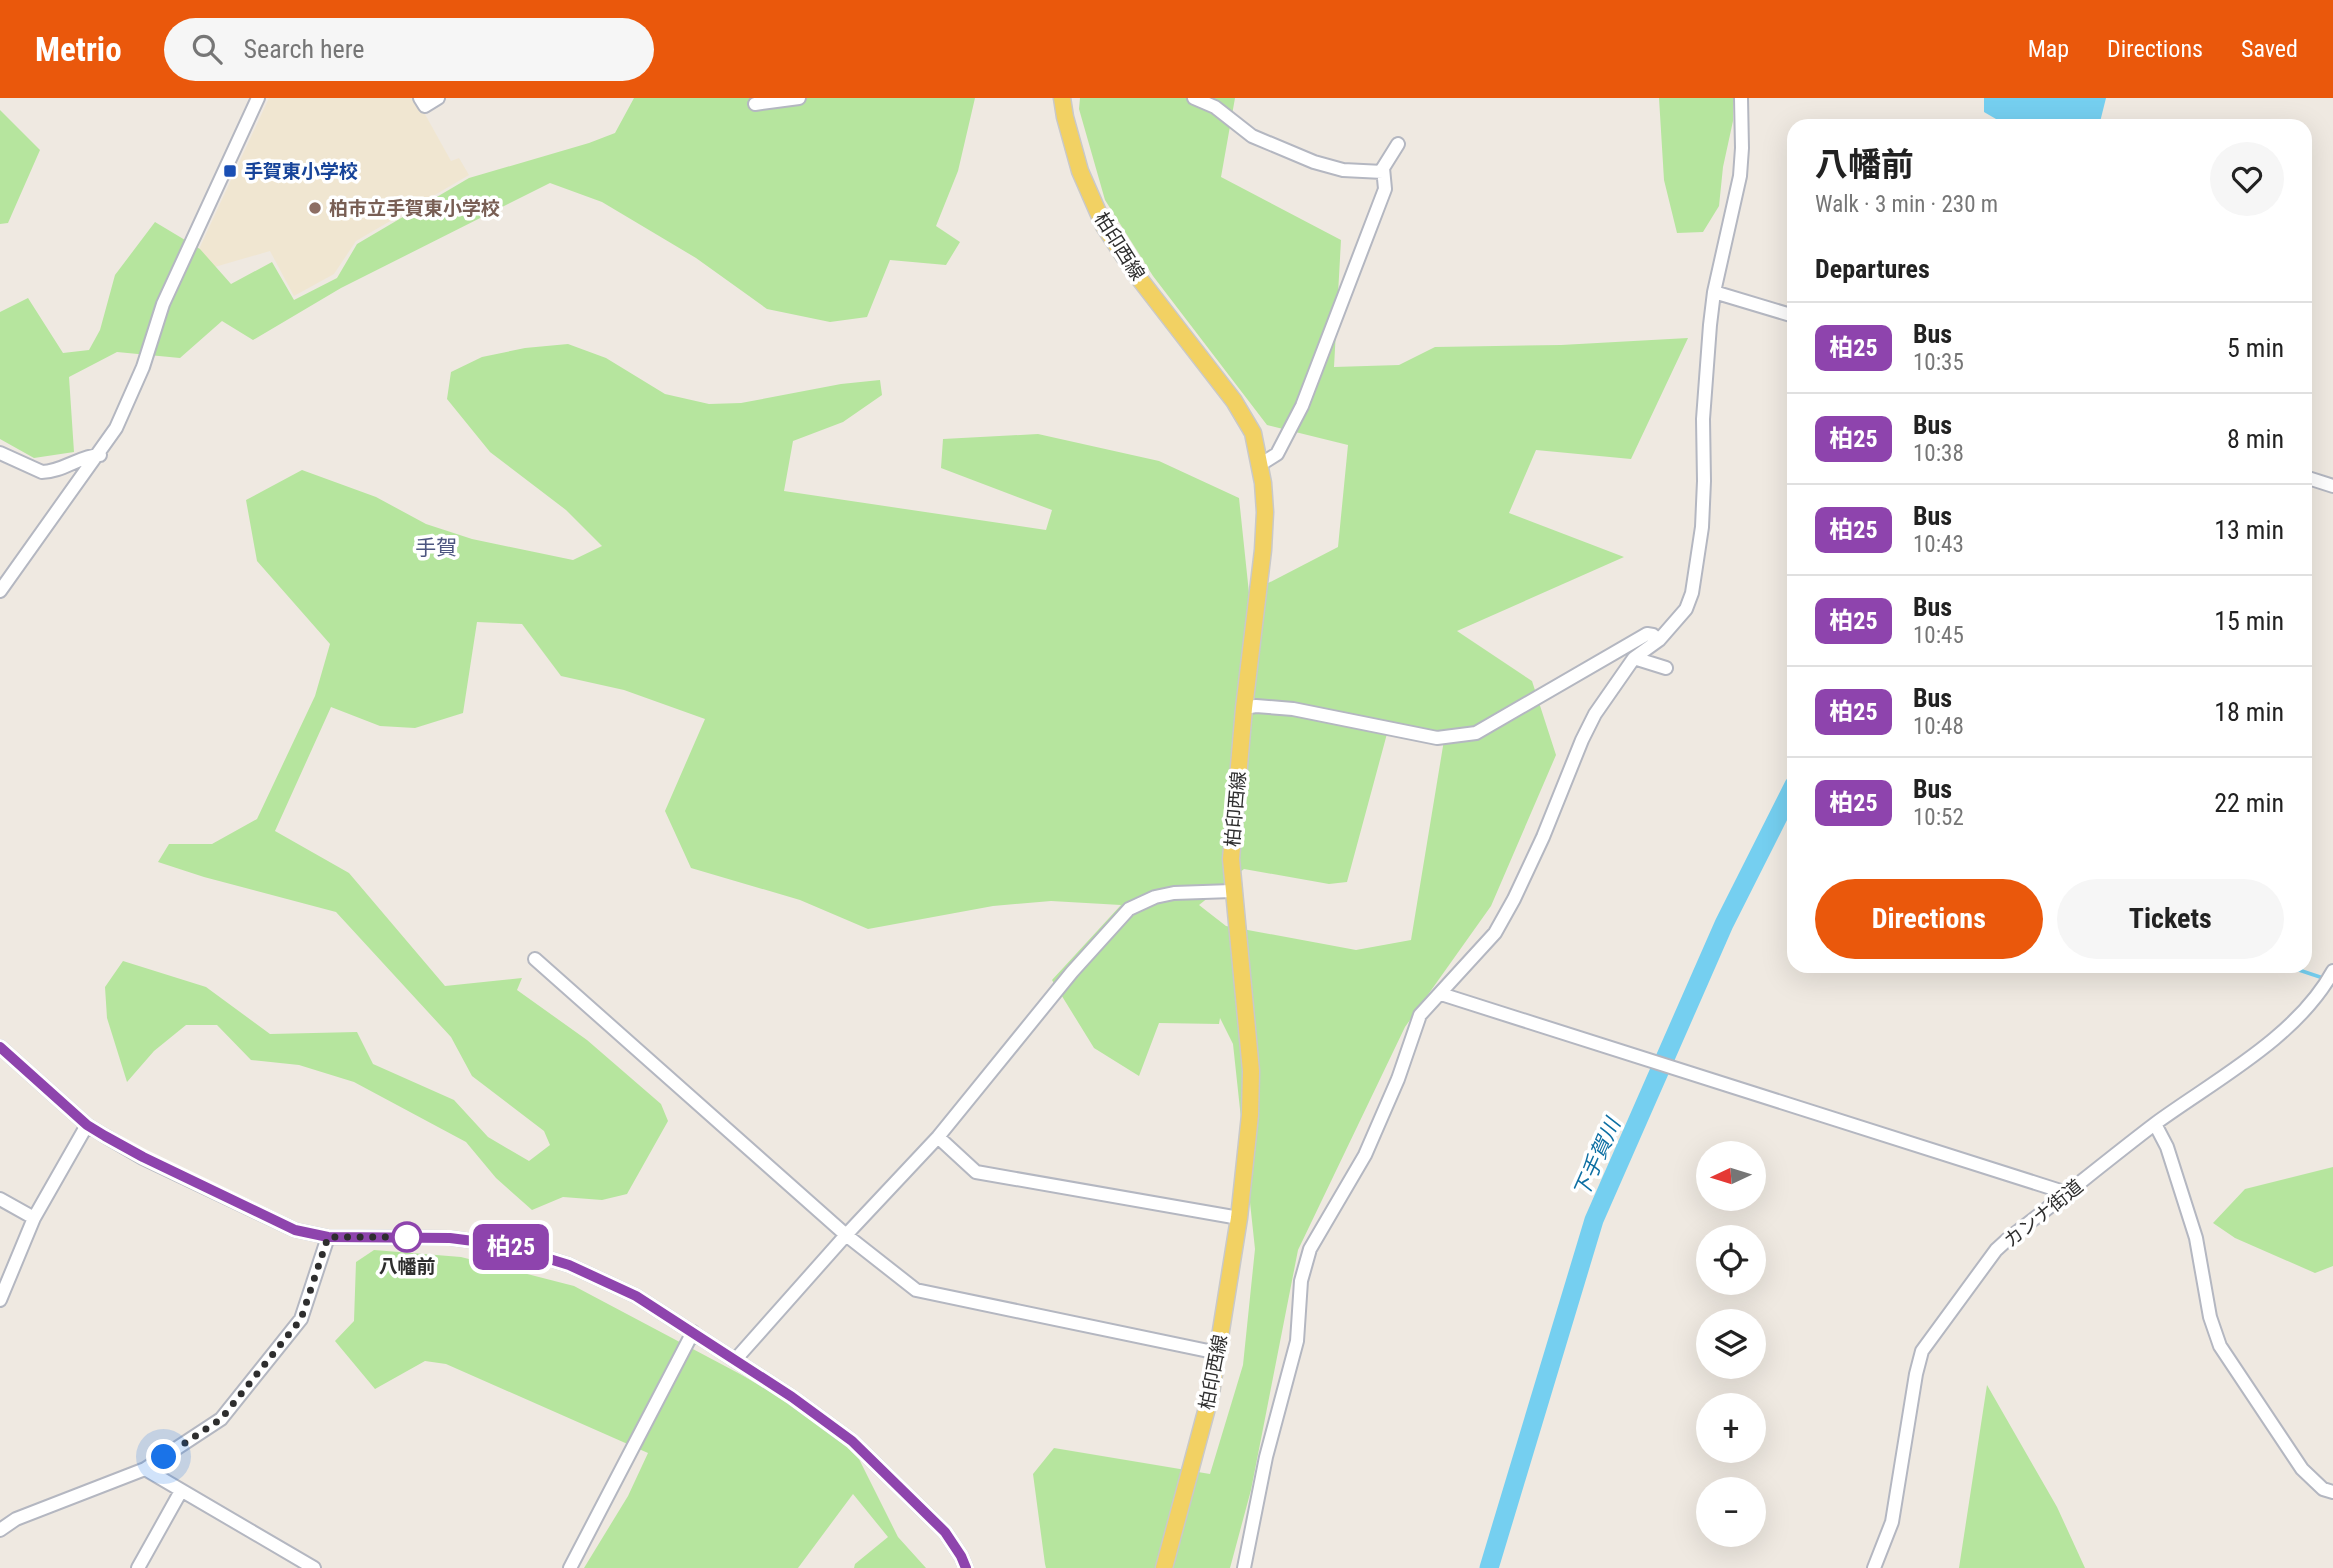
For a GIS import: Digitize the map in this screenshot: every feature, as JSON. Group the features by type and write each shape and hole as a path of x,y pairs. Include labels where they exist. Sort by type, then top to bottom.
{"main road":[{"name":"柏印西線","path":"1062,98 1080,171 1104,226 1135,273 1225,386 1253,433 1261,464 1265,512 1231,859 1251,1071 1250,1115 1239,1218 1218,1353 1202,1430 1164,1568"}],"street":[{"path":"0,591 100,455 116,428 130,400 163,304 258,98"},
{"path":"421,98 425,106 438,98"},
{"path":"755,104 799,98"},
{"path":"1194,98 1215,107 1252,136 1314,162 1343,170 1383,172"},
{"path":"1244,1568 1265,1457 1297,1341 1301,1281 1310,1249 1365,1154 1398,1079 1420,1015 1495,933 1508,910 1544,837 1595,713 1634,658 1659,640 1686,609 1697,572 1704,481 1703,406 1714,292 1740,176 1741,98"},
{"path":"1261,464 1277,454 1302,405 1385,189 1383,172 1387,160 1398,144"},
{"path":"1714,292 1787,314"},
{"path":"0,453 42,472 50,472 85,456 100,455"},
{"path":"2312,479 2333,486"},
{"path":"1244,708 1256,706 1293,709 1437,738 1476,733 1647,635 1653,635 1659,640"},
{"path":"1634,658 1666,668"},
{"path":"735,1360 845,1235 938,1136 1072,972 1129,909 1155,897 1174,893 1232,891"},
{"path":"535,959 845,1235 916,1290 1218,1353"},
{"name":"カンナ街道","path":"1874,1568 1892,1522 1916,1374 1923,1351 1996,1250 2155,1124 2276,1036 2299,1015 2329,980"},
{"path":"1441,994 2067,1193"},
{"path":"0,1047 87,1125 143,1157 278,1223 312,1235 328,1237 450,1238 504,1245 569,1265 636,1296 792,1397 852,1441 945,1532 966,1568"},
{"path":"2155,1124 2166,1147 2196,1238 2210,1317 2220,1346 2302,1469 2323,1489 2333,1492"},
{"path":"0,1300 34,1219 87,1125"},
{"path":"938,1136 976,1171 1239,1218"},
{"path":"0,1199 34,1219"},
{"path":"0,1530 16,1519 145,1469 221,1419 301,1319 328,1237"},
{"path":"570,1568 693,1332"},
{"path":"145,1469 313,1568"},
{"path":"138,1568 181,1491"}],"shaded area":[{"name":"柏市立手賀東小学校","path":"269,98 416,98 451,161 459,158 469,175 356,241 334,274 294,296 270,251 187,275"}],"green space":[{"path":"634,98 975,98 958,171 936,226 960,242 946,265 890,260 867,317 830,322 767,309 696,258 602,202 550,183 341,288 253,340 222,321 180,358 117,352 69,377 74,452 34,458 0,439 0,312 28,298 63,353 89,350 100,330 115,275 155,222 200,249 231,284 272,262 294,300 337,278 357,244 469,178 615,133"},
{"path":"1080,98 1235,98 1221,177 1341,240 1334,367 1399,365 1435,347 1561,345 1688,338 1631,459 1536,450 1509,513 1624,557 1457,631 1532,681 1556,755 1491,906 1405,1027 1298,1250 1251,1490 1230,1568 1046,1568 1045,1564 1033,1474 1054,1448 1210,1474 1243,1365 1255,1249 1233,1044 1220,1018 1219,1024 1159,1023 1139,1076 1094,1048 1052,980 1121,905 1051,901 993,906 868,929 800,900 691,868 665,811 705,719 624,690 561,676 522,624 477,622 463,713 415,728 380,726 331,707 275,831 349,873 445,986 522,978 517,990 587,1040 661,1104 668,1121 627,1194 602,1200 563,1197 532,1210 496,1178 466,1142 354,1082 299,1065 251,1060 217,1025 186,1025 154,1051 127,1082 107,1018 105,987 123,961 206,987 270,1034 357,1032 373,1064 454,1100 488,1137 529,1161 550,1145 544,1131 472,1076 451,1037 336,912 158,862 169,844 212,844 257,819 315,696 330,644 257,561 246,500 302,470 376,497 426,524 472,539 573,560 602,546 566,510 490,452 447,399 451,372 482,357 525,348 568,344 606,358 665,394 709,404 741,403 841,384 880,380 882,395 843,422 793,441 784,491 1046,530 1052,510 941,468 943,439 1038,434 1159,461 1239,498 1249,593 1338,547 1348,445 1267,425 1153,276 1105,200 1079,109","holes":["1388,730 1445,734 1411,940 1356,950 1226,926 1199,905 1244,869 1329,884 1347,882"]},
{"path":"1659,98 1733,98 1733,121 1723,167 1719,206 1703,232 1677,233 1664,180"},
{"path":"0,110 40,150 8,223 0,224"},
{"path":"2333,1167 2333,1266 2315,1273 2235,1238 2213,1223 2245,1189"},
{"path":"374,1250 461,1257 574,1286 740,1374 805,1412 856,1453 898,1537 926,1568 854,1568 855,1564 888,1537 853,1494 798,1568 584,1568 628,1496 648,1453 446,1364 425,1361 375,1389 335,1341 354,1321 356,1262"},
{"path":"1987,1385 2057,1507 2085,1568 1959,1568"}],"water":[{"path":"1984,98 2106,98 2101,119 1996,119 1984,112"}],"waterway":[{"name":"下手賀川","path":"1489,1568 1594,1220 1724,924 1787,799"},
{"path":"1782,809 1787,810"},
{"path":"2308,973 2320,977"}],"bus line":[{"name":"柏25","path":"0,1047 87,1125 143,1157 295,1230 328,1237 450,1238 504,1245 569,1265 636,1296 792,1397 852,1441 945,1532 966,1568"}],"place":[{"name":"手賀東小学校","path":"230,171"},
{"name":"柏市立手賀東小学校","path":"315,208"},
{"name":"八幡前","path":"407,1237"}],"district":[{"name":"手賀","path":"436,548"}],"route":[{"path":"164,1457 221,1419 301,1319 328,1237 407,1237"}]}
